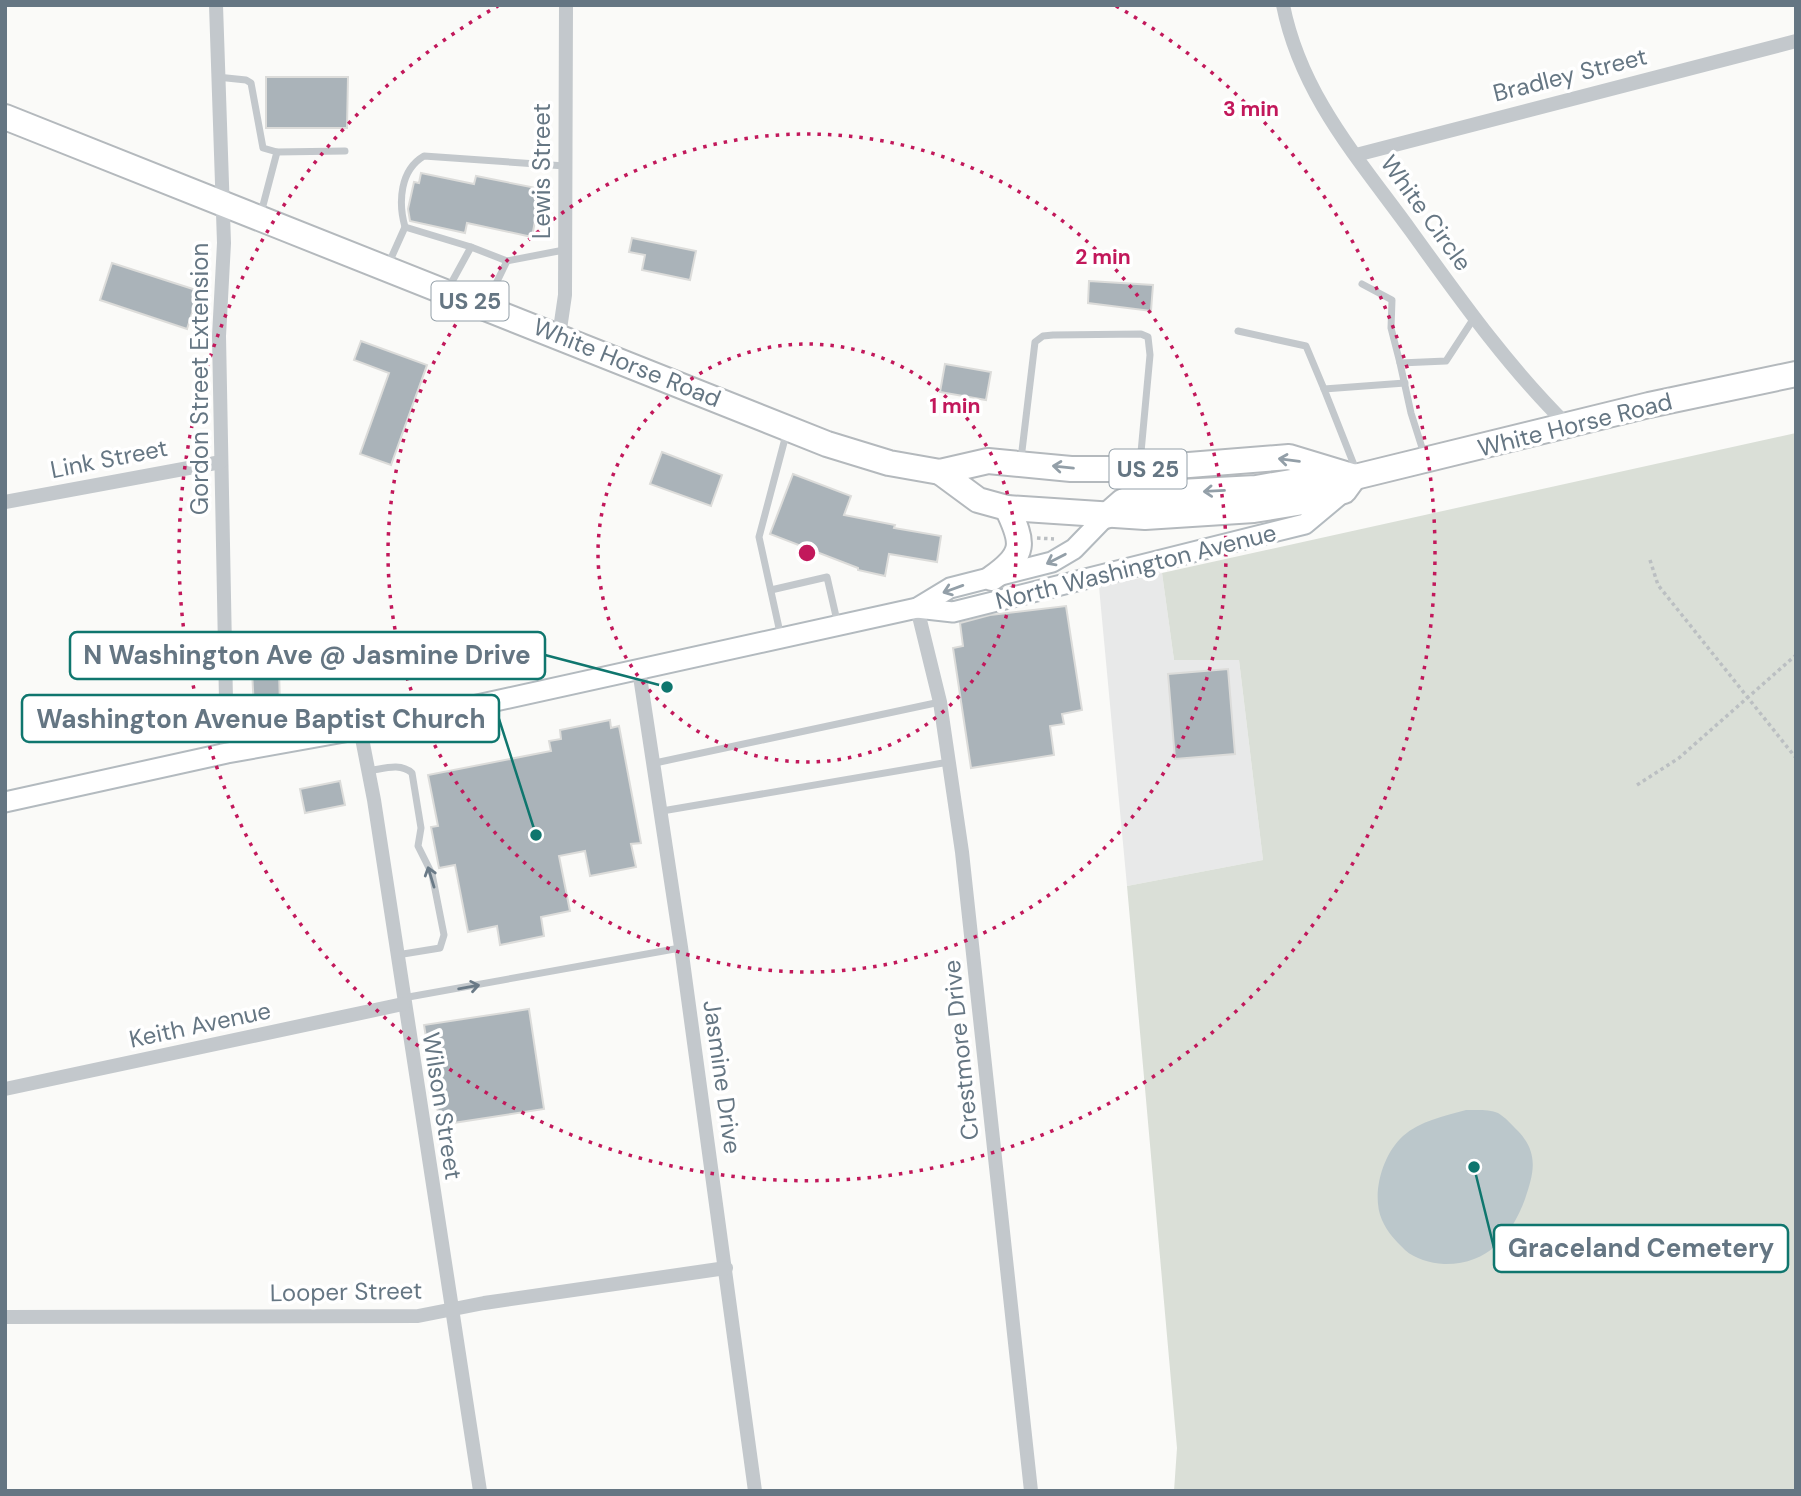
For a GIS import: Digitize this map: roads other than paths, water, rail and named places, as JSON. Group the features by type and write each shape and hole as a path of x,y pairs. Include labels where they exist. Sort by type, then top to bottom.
{"highway":[{"name":"White Horse Road","path":"5,117 827,444 889,463 940,472 988,461 1071,469 1139,469 1289,457 1353,481 1649,405 1796,374"},
{"name":"White Horse Road","path":"940,472 978,500 1007,508 1107,516"},
{"path":"1107,516 1122,502 1142,495 1256,488 1297,481 1353,481"},
{"path":"992,578 1014,563 1019,550 1017,525 1007,508"}],"main road":[{"name":"North Washington Avenue","path":"5,802 227,752 359,728 639,670 917,608 953,612 1305,524 1353,481"},
{"name":"North Washington Avenue","path":"917,608 950,588 1052,562 1074,549 1107,516"}],"street":[{"name":"Gordon Street Extension","path":"216,5 222,204 221,461 227,752"},
{"name":"Lewis Street","path":"559,336 565,295 566,5"},
{"name":"White Circle","path":"1283,5 1298,61 1310,87 1356,155 1474,318 1529,388 1568,426"},
{"name":"Bradley Street","path":"1356,155 1796,41"},
{"name":"Link Street","path":"5,502 221,461"},
{"name":"Crestmore Drive","path":"917,608 940,702 962,852 1031,1491"},
{"name":"Jasmine Drive","path":"639,670 662,811 755,1491"},
{"name":"Wilson Street","path":"359,728 368,771 480,1491"},
{"name":"Keith Avenue","path":"5,1089 403,1001"},
{"name":"Looper Street","path":"5,1317 418,1316 726,1268"}],"lane":[{"path":"218,77 251,83 254,88 262,148 277,152 345,151"},
{"path":"259,217 277,152"},
{"path":"387,268 404,227 401,213 404,180 411,163 424,156 565,166"},
{"path":"404,227 508,261 564,250"},
{"path":"447,292 471,247"},
{"path":"485,307 508,261"},
{"path":"1362,284 1392,300 1391,328 1426,462"},
{"path":"1401,363 1446,360 1474,318"},
{"path":"1238,331 1306,346 1325,388 1353,481"},
{"path":"1020,463 1035,342 1043,336 1054,335 1141,334 1148,338 1150,355 1139,469"},
{"path":"1325,388 1405,383"},
{"path":"781,638 759,537 788,427"},
{"path":"771,590 827,578 838,625"},
{"path":"655,763 940,702"},
{"path":"662,811 950,762"},
{"path":"368,771 406,767 412,772 421,828 418,846 432,873 444,934 440,948 396,955"},
{"path":"403,1001 681,947"}],"place":[{"name":"N Washington Ave @ Jasmine Drive","path":"667,687"},
{"name":"Washington Avenue Baptist Church","path":"536,835"},
{"name":"Graceland Cemetery","path":"1474,1167"}]}
